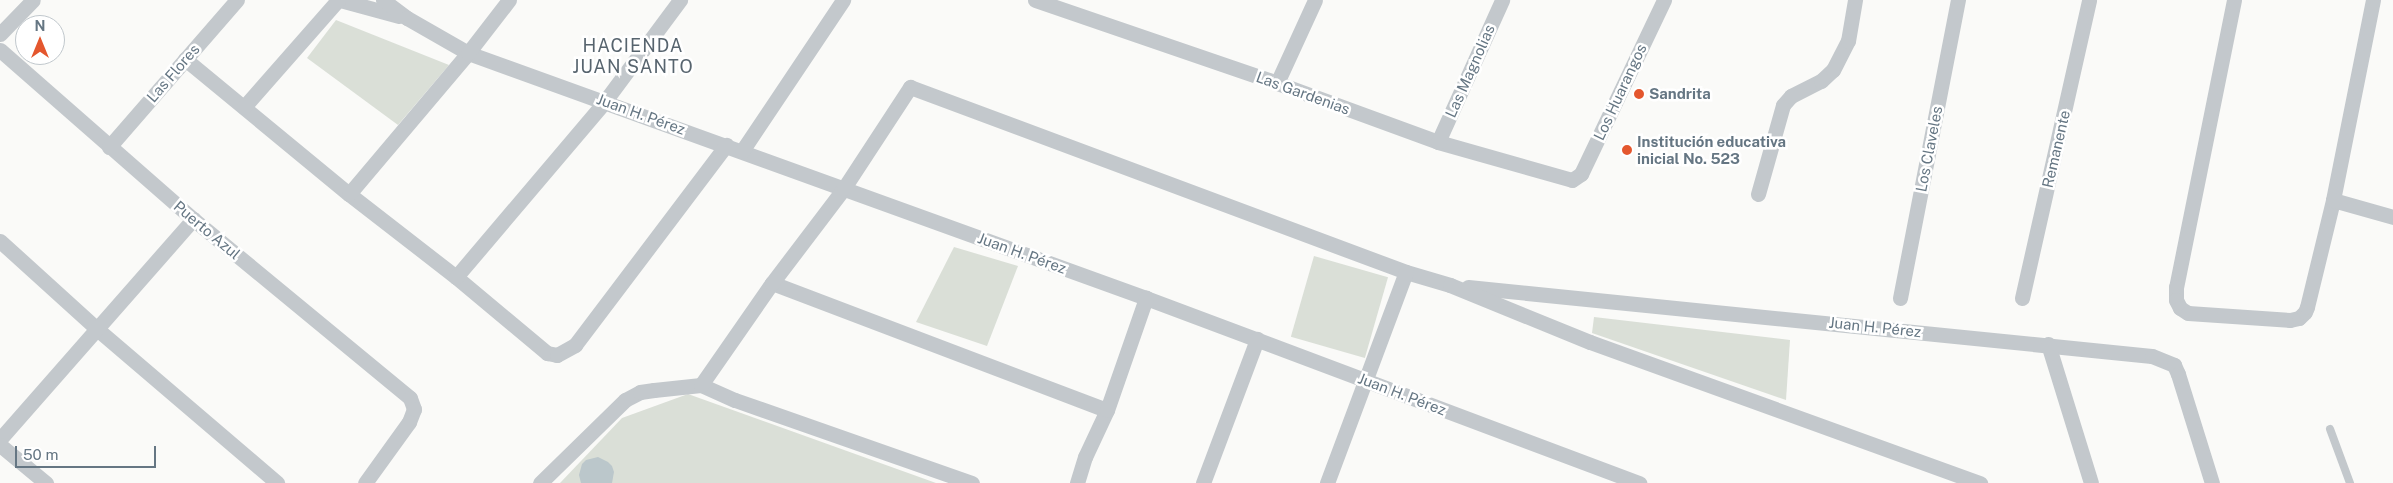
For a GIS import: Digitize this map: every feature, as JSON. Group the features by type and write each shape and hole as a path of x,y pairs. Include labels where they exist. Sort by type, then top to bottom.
{"street":[{"path":"0,34 33,0"},
{"name":"Las Flores","path":"109,147 237,0"},
{"path":"244,107 339,0 408,18"},
{"path":"383,0 408,18"},
{"path":"349,194 468,53 509,0"},
{"path":"456,276 604,101 680,0"},
{"path":"742,151 843,0"},
{"name":"Las Gardenias","path":"1035,0 1277,83 1438,142 1572,180"},
{"path":"1277,83 1315,0"},
{"name":"Las Magnolias","path":"1438,142 1502,0"},
{"name":"Los Huarangos","path":"1572,180 1581,174 1664,0"},
{"path":"1758,194 1783,105 1791,96 1822,81 1833,70 1848,41 1855,0"},
{"name":"Los Claveles","path":"1900,298 1958,0"},
{"name":"Remanente","path":"2022,298 2089,0"},
{"path":"2234,0 2176,287 2176,300 2180,308 2188,313 2290,320 2299,318 2306,312 2333,200 2372,0"},
{"name":"Juan H. Pérez","path":"408,18 468,53 1146,298 1639,483"},
{"name":"Puerto Azul","path":"0,50 193,219 410,398 414,409 409,422 365,483"},
{"path":"185,59 349,194 456,276 547,353 557,355 566,352 575,345 726,145"},
{"path":"702,385 772,283 844,188 908,89 914,87 1406,272 1450,285 1590,342 1980,483"},
{"path":"2333,200 2393,217"},
{"path":"0,440 193,219"},
{"path":"0,241 97,329 277,483"},
{"path":"1327,483 1406,272"},
{"path":"772,283 1106,410"},
{"name":"Juan H. Pérez","path":"1450,285 2152,356 2174,365 2212,483"},
{"path":"1077,483 1085,457 1106,410 1146,298"},
{"path":"1203,483 1257,339"},
{"path":"2048,344 2091,483"},
{"path":"540,483 625,400 640,392 702,385 735,400 972,483"},
{"path":"0,446 46,483"}],"lane":[{"path":"2330,429 2350,483"}],"shaded area":[{"path":"336,20 449,65 398,125 307,58"},
{"path":"954,247 1018,266 987,346 916,322"},
{"path":"1314,256 1388,277 1365,358 1291,337"},
{"path":"1594,317 1790,340 1786,400 1592,333"},
{"path":"688,394 936,483 560,483 622,418"},
{"path":"598,457 612,466 614,472 612,483 581,483 579,475 582,464 586,460"}],"place":[{"name":"Sandrita","path":"1639,94"},
{"name":"Institución educativa inicial No. 523","path":"1627,150"}],"district":[{"name":"HACIENDA JUAN SANTO","path":"633,57"}]}
